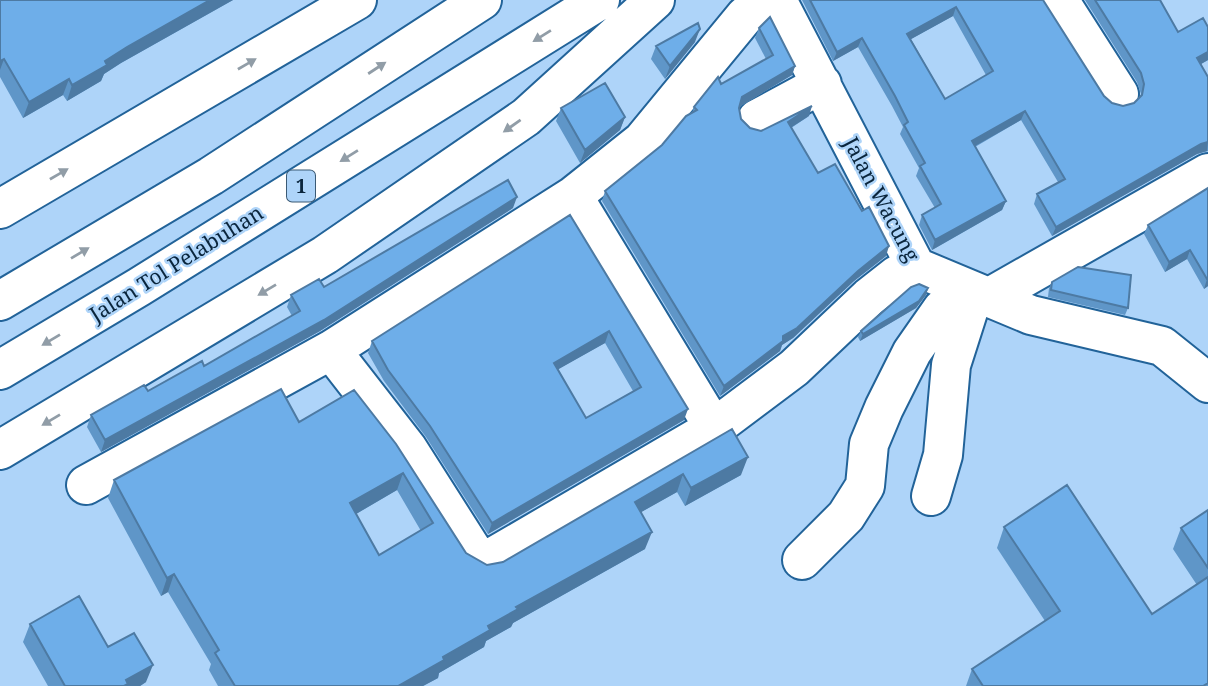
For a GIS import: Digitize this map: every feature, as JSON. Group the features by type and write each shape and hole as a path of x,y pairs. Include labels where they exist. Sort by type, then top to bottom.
{"main road":[{"path":"0,209 357,0"},
{"path":"0,300 211,176 482,0"},
{"name":"Jalan Tol Pelabuhan","path":"0,370 600,0"},
{"path":"0,450 325,255 526,117 655,0"},
{"path":"86,485 331,350 573,196 642,141 745,16 766,0"},
{"name":"Jalan Wacung","path":"777,0 916,267 1031,315 1162,346 1208,383"},
{"path":"1059,0 1119,94"},
{"path":"757,119 822,84"},
{"path":"802,560 846,516 865,486 869,444 884,408 912,352 942,309 1208,173"},
{"path":"573,196 714,428"},
{"path":"331,350 408,449 481,562 495,558 714,428 793,368 869,297 898,275 916,267"},
{"path":"931,496 943,456 951,365 976,293"}],"building":[{"path":"0,0 210,0 127,47 105,61 107,65 72,85 69,79 29,102 4,59 0,61"},
{"path":"810,0 1043,0 1104,96 1112,103 1123,106 1134,103 1142,95 1144,84 1141,73 1095,0 1160,0 1178,32 1203,18 1208,27 1208,52 1197,58 1208,77 1208,142 1056,227 1037,194 1065,179 1025,111 972,141 1006,201 935,240 922,215 941,204 920,166 925,163 904,125 908,122 895,96 862,38 837,52","holes":["956,7 993,71 945,99 907,34"]},
{"path":"770,17 795,66 742,97 739,108 741,119 750,128 761,131 812,106 788,122 818,173 835,164 862,211 869,207 889,246 797,328 783,336 783,341 724,386 605,191 662,145 686,116 697,110 694,107 718,77 721,84 773,55 759,28"},
{"path":"698,23 700,29 670,66 656,46"},
{"path":"605,83 625,117 585,150 561,108"},
{"path":"508,180 517,197 324,320 105,440 91,415 144,385 148,391 202,361 204,366 300,311 291,295 319,279 324,287"},
{"path":"1208,188 1207,279 1190,250 1169,262 1148,225"},
{"path":"570,215 688,409 492,523 430,426 388,370 372,341","holes":["609,331 641,387 586,418 554,363"]},
{"path":"1078,267 1131,275 1128,308 1051,290 1052,282"},
{"path":"919,284 928,288 919,301 863,334 861,331 911,287"},
{"path":"281,389 299,422 354,390 396,444 466,553 487,565 503,562 732,429 748,457 691,488 683,474 635,502 652,532 516,607 518,609 488,626 490,630 398,686 235,686 215,653 219,650 174,574 167,578 114,480","holes":["403,473 433,523 379,555 350,503"]},
{"path":"1067,485 1152,614 1208,577 1208,683 1203,686 983,686 972,669 1060,611 1004,527"},
{"path":"1208,510 1208,568 1181,528"},
{"path":"79,596 108,647 134,633 153,665 126,680 128,684 124,686 65,686 30,624"}]}
